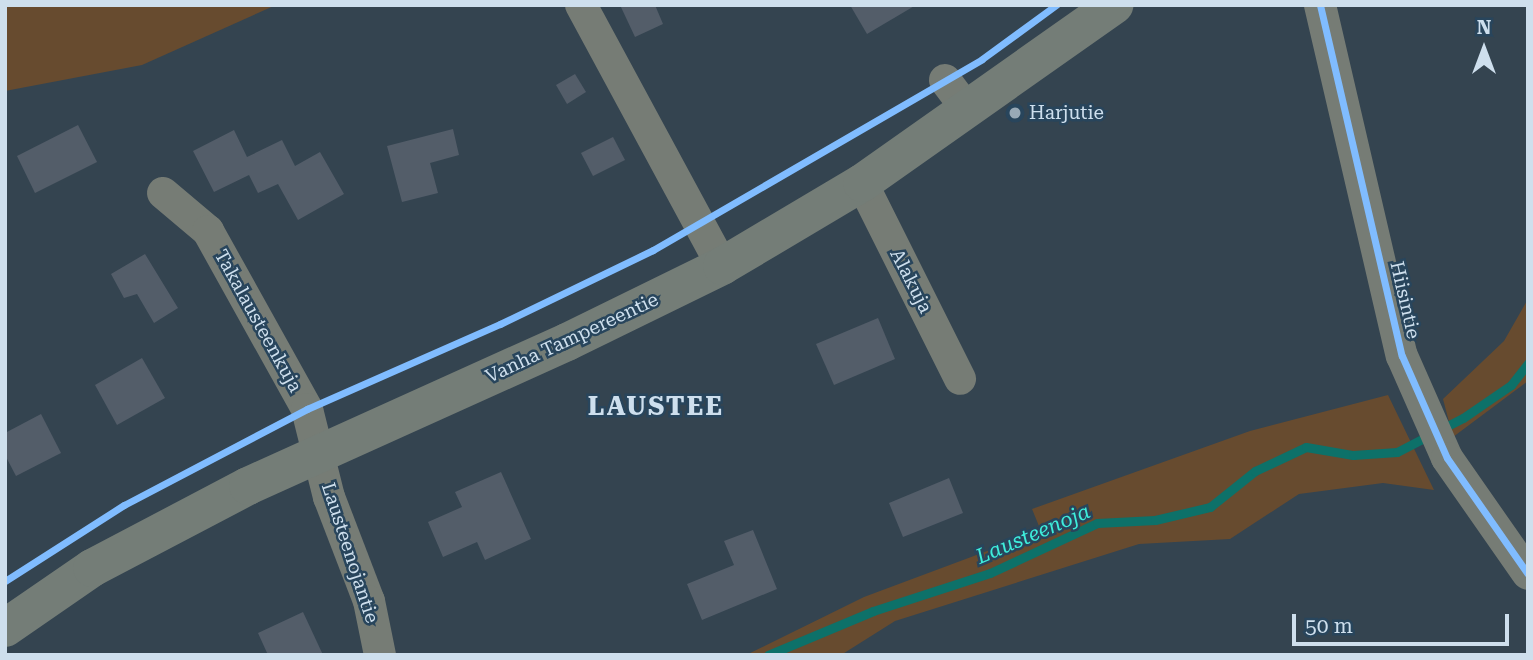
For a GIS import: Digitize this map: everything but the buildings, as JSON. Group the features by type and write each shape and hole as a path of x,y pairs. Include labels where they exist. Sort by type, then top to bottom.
{"main road":[{"name":"Vanha Tampereentie","path":"5,628 92,568 320,451 567,342 722,266 862,183 1114,5"}],"street":[{"path":"581,5 722,266"},
{"name":"Hiisintie","path":"1320,5 1402,355 1443,448 1481,511 1528,574"},
{"path":"945,80 968,110"},
{"name":"Alakuja","path":"862,183 960,379"},
{"name":"Takalausteenkuja","path":"163,194 208,231 307,409 320,451"},
{"name":"Lausteenojantie","path":"320,451 329,497 369,601 380,655"}],"shaded area":[{"path":"5,5 276,5 142,65 5,91"},
{"path":"1528,299 1528,381 1453,437 1443,399 1504,341"},
{"path":"1388,395 1434,490 1383,483 1299,494 1230,539 1139,544 895,621 841,655 746,655 864,597 1041,531 1032,509 1250,431"}],"waterway":[{"name":"Lausteenoja","path":"768,655 873,611 990,573 1097,523 1155,520 1210,507 1255,471 1306,447 1353,455 1397,452 1463,418 1511,385 1528,363"}],"cycle path":[{"path":"5,581 124,505 307,409 500,324 653,250 982,59 1056,5"},
{"path":"1320,5 1402,356 1447,458 1528,574"}],"place":[{"name":"Harjutie","path":"1015,113"}],"district":[{"name":"LAUSTEE","path":"656,407"}]}
